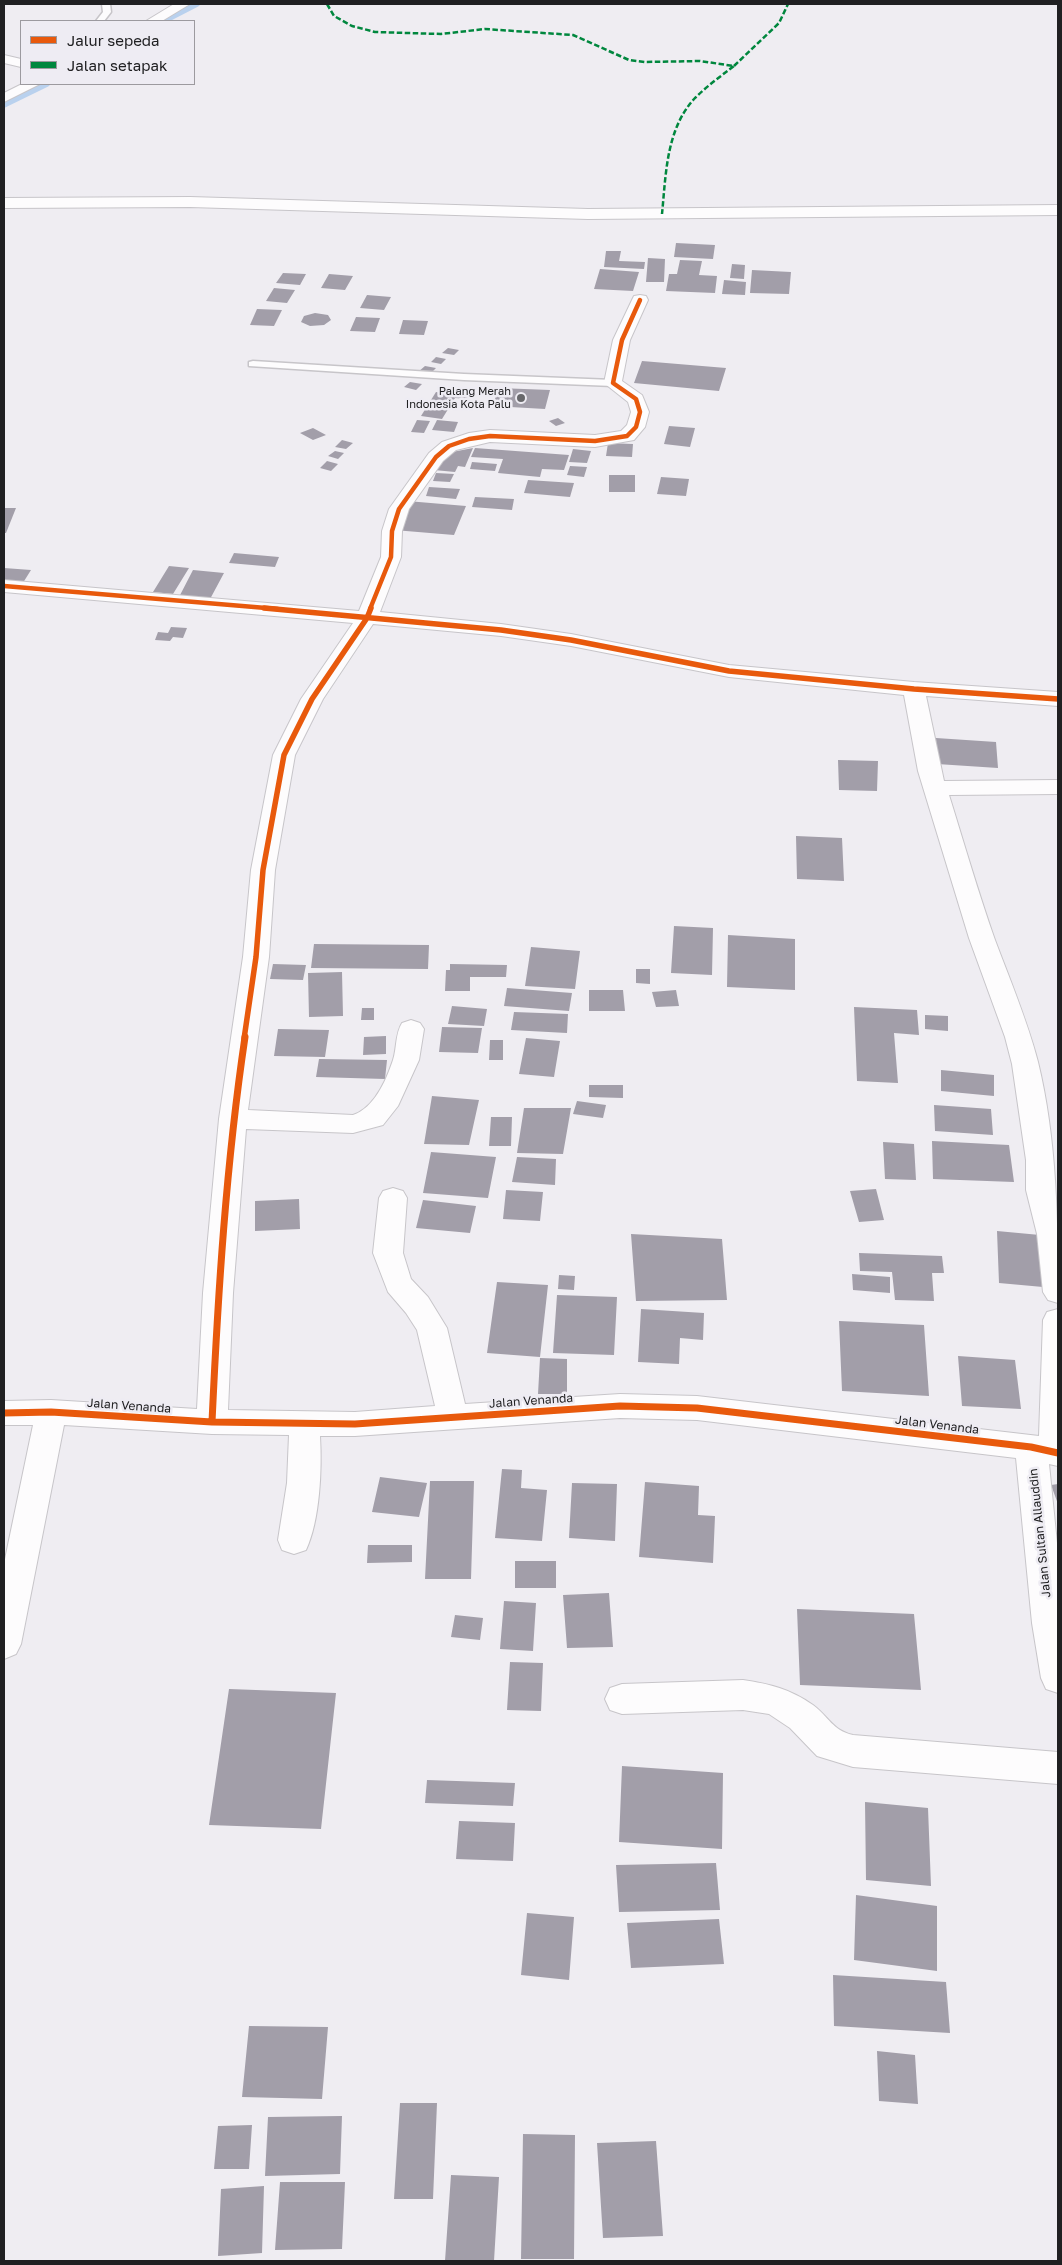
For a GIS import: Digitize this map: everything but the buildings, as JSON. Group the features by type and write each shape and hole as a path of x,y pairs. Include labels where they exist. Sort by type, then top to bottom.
{"street":[{"path":"155,20 183,4"},
{"path":"4,59 20,63"},
{"path":"4,98 31,85"},
{"path":"4,203 190,202 459,211 625,214 1058,210"},
{"path":"212,1422 218,1293 233,1119 256,956 263,870 284,756 312,699 367,618 391,557 392,531 399,509 436,456 449,446 469,439 490,436 594,441 627,436 636,427 640,412 636,400 613,383 617,354 624,328 640,300"},
{"path":"4,586 367,618 545,637 729,671 914,689 1058,699"},
{"path":"914,689 929,771 936,788 982,938 1018,1037 1025,1064 1040,1160 1040,1190 1051,1234 1058,1292"},
{"path":"936,788 1058,787"},
{"path":"233,1119 353,1124 373,1118 384,1106 406,1060 411,1029"},
{"path":"393,1198 388,1253 398,1284 417,1305 432,1328 453,1418"},
{"name":"Jalan Sultan Allauddin","path":"1058,1320 1048,1451 1049,1623 1058,1678"},
{"name":"Jalan Venanda","path":"4,1413 51,1412 212,1422 304,1425 354,1424 620,1406 697,1408 1048,1451"},
{"path":"4,1644 51,1412"},
{"path":"294,1540 304,1488 306,1452 304,1425"},
{"path":"622,1699 743,1695 776,1700 802,1717 829,1745 853,1752 1058,1768"}],"lane":[{"path":"101,20 107,12 106,4"},
{"path":"253,364 454,377 613,383"}],"waterway":[{"path":"166,20 197,4"},
{"path":"4,105 45,85"}],"marked path":[{"path":"327,4 334,16 352,26 375,32 441,34 485,29 573,35 595,43 629,60 645,62 700,61 734,66 695,98 685,110 678,123 672,138 666,168 662,214"},
{"path":"734,66 779,23 788,4"}],"cycle path":[{"path":"212,1422 218,1293 233,1119 256,957 263,870 284,755 312,699 367,618 391,557 392,531 399,509 436,457 449,446 469,439 490,436 595,441 627,436 636,427 640,412 636,399 613,383 622,340 640,300"},
{"path":"4,586 501,630 571,640 729,671 914,689 1058,699"},
{"path":"4,1413 51,1412 212,1422 355,1424 620,1406 697,1408 1031,1447 1058,1453"}],"place":[{"name":"Palang Merah Indonesia Kota Palu","path":"521,398"}]}
